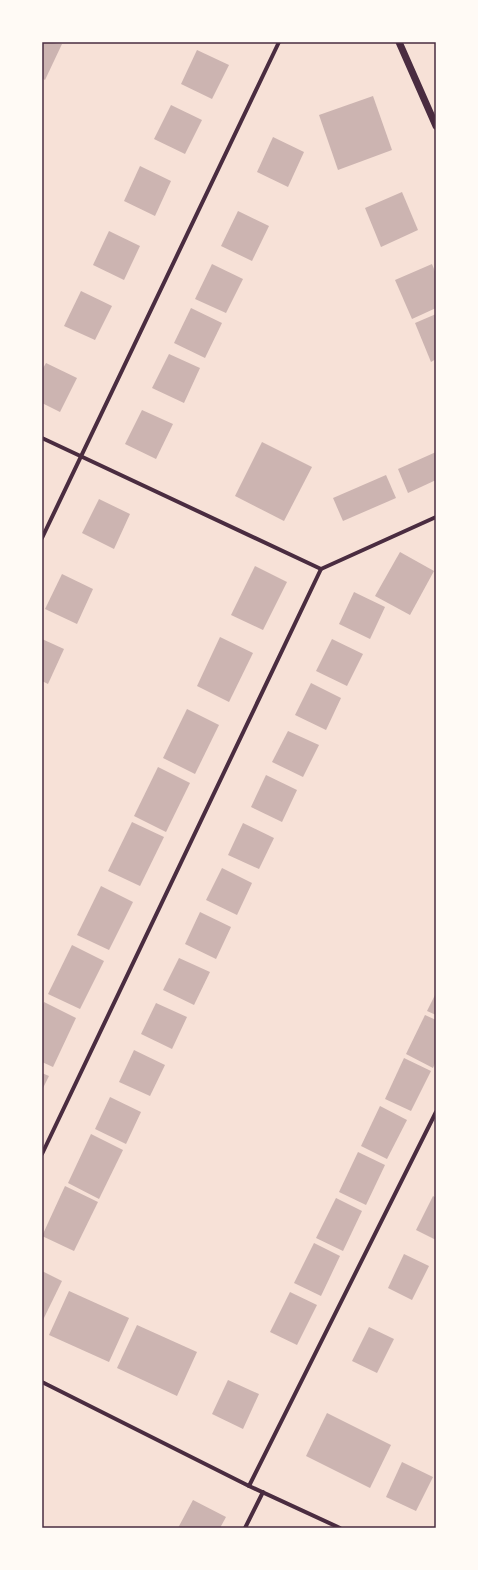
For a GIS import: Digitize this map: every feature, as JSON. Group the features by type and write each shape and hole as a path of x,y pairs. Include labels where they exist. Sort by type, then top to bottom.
{"street":[{"path":"42,538 279,42"},
{"path":"399,42 436,126"},
{"path":"42,438 321,569"},
{"path":"42,1154 321,569 436,516"},
{"path":"249,1486 436,1112"},
{"path":"42,1382 249,1486 340,1528"},
{"path":"245,1528 263,1492"}],"building":[{"path":"42,42 62,44 45,80 42,78"},
{"path":"197,50 229,65 212,99 181,84"},
{"path":"373,96 392,150 338,170 319,115"},
{"path":"171,105 202,120 185,154 154,139"},
{"path":"273,137 304,152 288,187 257,172"},
{"path":"140,166 171,181 155,216 124,201"},
{"path":"402,192 418,230 381,247 365,208"},
{"path":"238,211 269,226 252,261 221,246"},
{"path":"109,231 140,246 124,280 93,265"},
{"path":"212,264 243,279 226,313 195,299"},
{"path":"432,264 436,274 436,308 412,319 395,280"},
{"path":"81,291 112,306 95,340 64,326"},
{"path":"191,308 222,323 205,358 174,343"},
{"path":"436,314 436,359 431,362 415,323"},
{"path":"169,354 200,368 184,403 152,388"},
{"path":"46,363 77,378 60,412 42,403 42,370"},
{"path":"142,410 173,424 156,459 125,444"},
{"path":"262,442 312,467 284,521 235,496"},
{"path":"436,452 436,480 408,493 398,469"},
{"path":"386,475 396,498 343,521 333,498"},
{"path":"99,499 130,514 114,549 82,533"},
{"path":"400,552 434,571 410,615 375,596"},
{"path":"255,566 287,582 263,630 231,615"},
{"path":"62,574 93,589 77,624 45,609"},
{"path":"354,592 385,607 370,639 339,624"},
{"path":"220,637 253,653 229,702 197,686"},
{"path":"42,639 64,649 48,684 42,681"},
{"path":"332,639 363,654 347,686 316,671"},
{"path":"311,683 341,698 326,730 295,715"},
{"path":"187,709 219,725 195,774 163,758"},
{"path":"288,731 319,745 303,777 272,762"},
{"path":"158,767 190,783 166,832 134,816"},
{"path":"266,775 297,790 282,822 251,807"},
{"path":"132,822 164,837 140,886 108,871"},
{"path":"243,823 274,838 259,869 228,855"},
{"path":"222,868 252,883 237,915 206,900"},
{"path":"101,886 133,902 109,950 77,935"},
{"path":"200,912 231,927 216,959 185,944"},
{"path":"72,945 104,961 80,1009 48,994"},
{"path":"179,958 210,972 194,1005 163,990"},
{"path":"436,993 436,1015 427,1011"},
{"path":"44,1002 76,1018 53,1067 42,1062 42,1007"},
{"path":"156,1003 187,1017 172,1049 141,1034"},
{"path":"425,1015 436,1020 436,1061 433,1068 406,1054"},
{"path":"134,1050 165,1065 150,1096 119,1082"},
{"path":"404,1058 431,1071 411,1111 385,1099"},
{"path":"42,1073 49,1076 42,1090"},
{"path":"110,1097 141,1112 126,1144 95,1129"},
{"path":"380,1106 407,1120 387,1159 361,1146"},
{"path":"91,1134 123,1150 99,1199 68,1183"},
{"path":"358,1152 385,1165 366,1205 339,1192"},
{"path":"65,1186 98,1202 74,1251 42,1236"},
{"path":"433,1196 436,1198 436,1240 416,1230"},
{"path":"336,1198 362,1211 343,1251 316,1238"},
{"path":"314,1243 340,1256 321,1296 294,1283"},
{"path":"404,1254 429,1266 412,1300 388,1288"},
{"path":"42,1271 62,1281 42,1322"},
{"path":"69,1291 129,1318 109,1362 49,1335"},
{"path":"290,1292 317,1305 297,1345 270,1332"},
{"path":"137,1325 197,1352 177,1396 117,1368"},
{"path":"369,1327 394,1339 377,1373 352,1361"},
{"path":"228,1380 259,1394 243,1429 212,1414"},
{"path":"327,1413 391,1445 370,1488 306,1456"},
{"path":"402,1462 433,1477 416,1511 386,1497"},
{"path":"193,1500 226,1517 220,1528 178,1528"}]}
